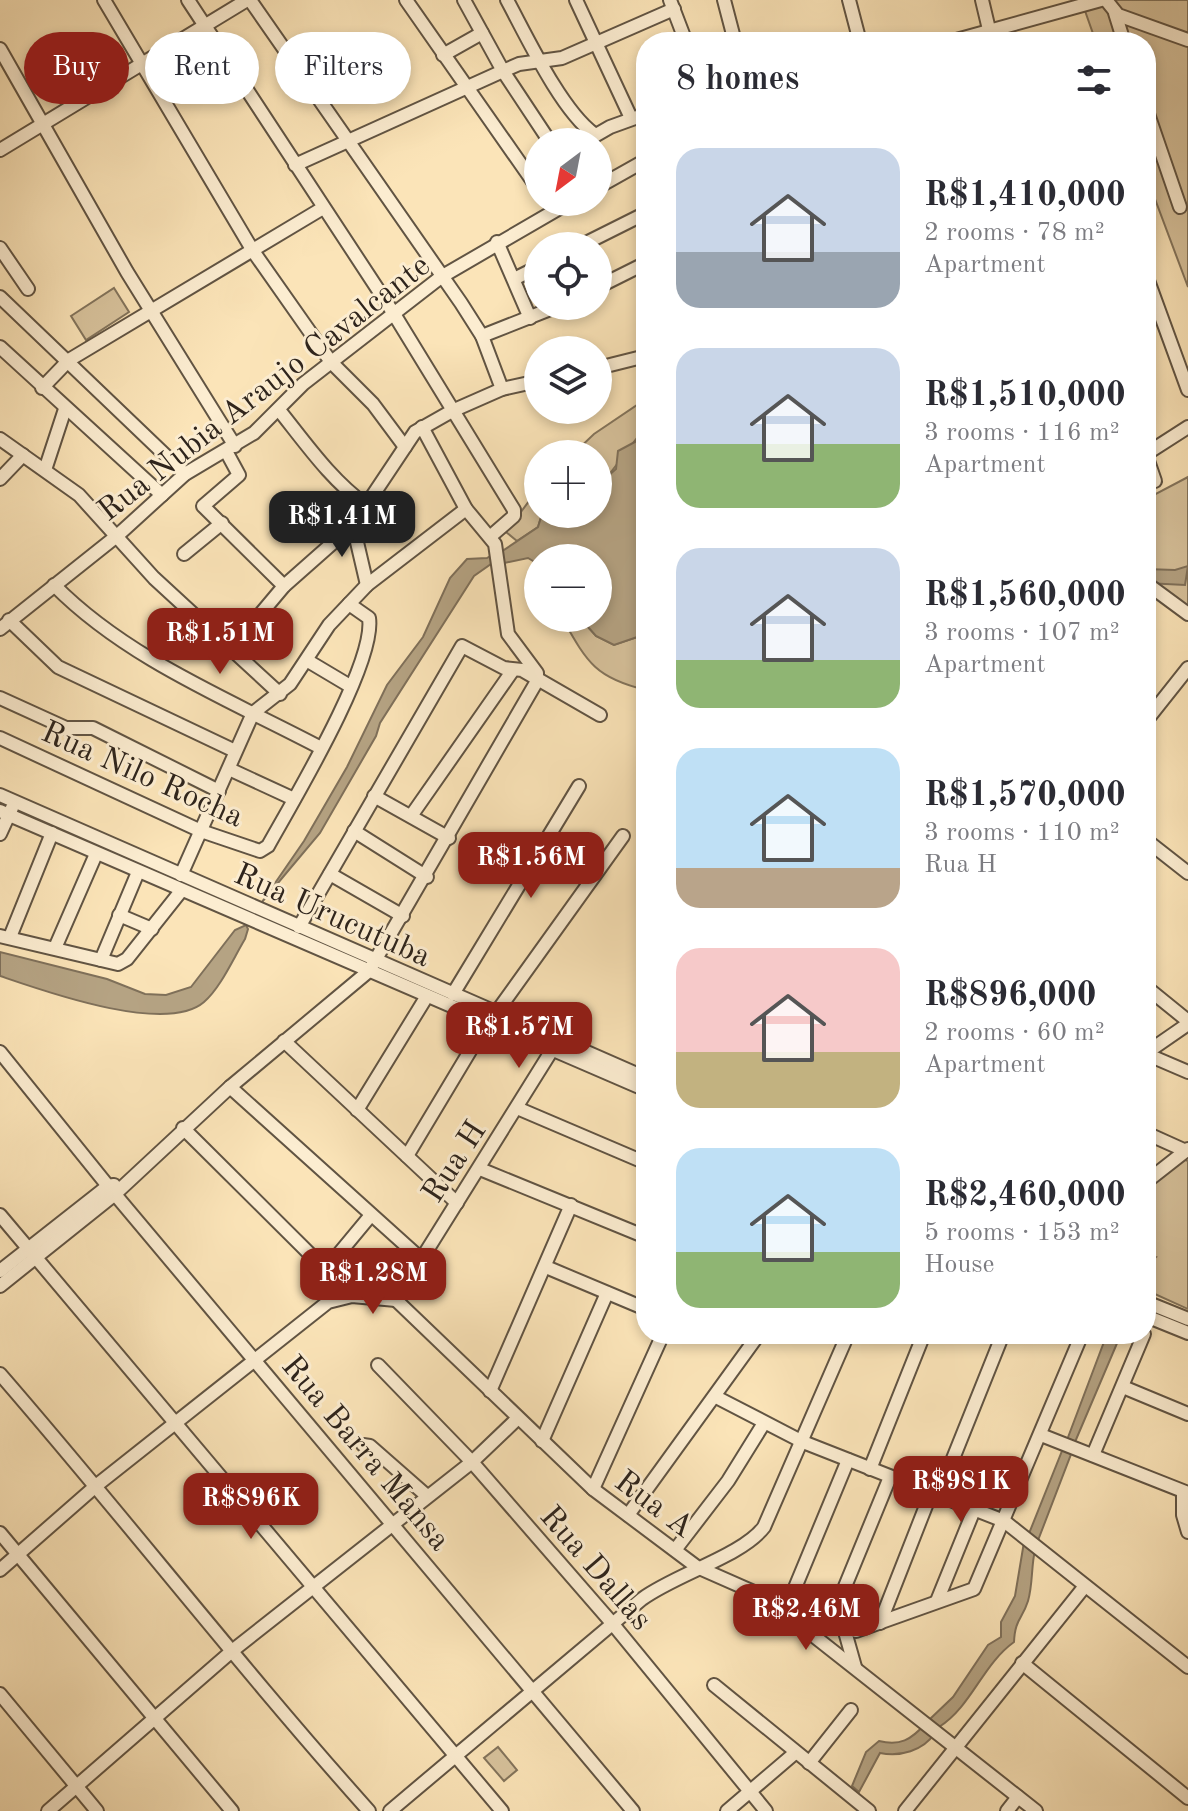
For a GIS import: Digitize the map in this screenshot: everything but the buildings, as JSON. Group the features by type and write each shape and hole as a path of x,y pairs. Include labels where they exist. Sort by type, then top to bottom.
{"street":[{"path":"104,0 253,251 331,362 373,404 405,447"},
{"path":"188,0 394,314 515,512 491,536"},
{"path":"0,150 248,0 482,336 502,389"},
{"path":"406,0 524,166"},
{"path":"464,0 503,71 541,128"},
{"path":"507,0 540,63 583,128"},
{"path":"576,0 631,118"},
{"path":"724,0 732,32"},
{"path":"849,0 857,32"},
{"path":"982,0 990,32"},
{"path":"1003,32 1103,0 1115,13 1121,32"},
{"path":"295,165 519,64 562,58 672,5 682,32"},
{"path":"1115,13 1188,40"},
{"path":"443,55 482,33"},
{"path":"0,49 230,448 239,475 203,506 284,586"},
{"path":"610,128 636,117"},
{"path":"1156,137 1180,207"},
{"path":"612,179 636,166"},
{"path":"42,388 69,360 323,208"},
{"name":"Rua Nubia Araujo Cavalcante","path":"4,624 118,535 185,474 230,448 279,410 331,362 441,277 544,216"},
{"path":"608,232 636,218"},
{"path":"497,242 524,303"},
{"path":"0,248 28,289"},
{"path":"612,280 636,268"},
{"path":"514,279 524,274"},
{"path":"0,297 185,474"},
{"path":"1156,302 1188,390"},
{"path":"482,336 525,320"},
{"path":"0,347 162,495"},
{"path":"612,364 636,358"},
{"path":"232,648 284,586 353,525 422,427 502,389 524,384"},
{"path":"45,470 65,409"},
{"path":"279,410 344,489 367,506"},
{"path":"0,1271 31,1252 114,1188 372,966 427,877 537,681 537,673 508,634 498,555 491,536 466,509 422,427"},
{"path":"1156,448 1188,427"},
{"path":"0,439 79,495 154,578 280,694"},
{"path":"0,479 23,455"},
{"path":"181,875 253,713 280,694 308,661 329,625 367,585 466,509"},
{"path":"184,554 222,523"},
{"path":"353,525 367,585"},
{"path":"54,585 80,612 104,629 321,748"},
{"path":"1156,590 1188,614"},
{"path":"229,769 294,799 350,686 371,630 369,618 349,604"},
{"path":"4,624 58,667 235,751"},
{"path":"299,927 463,646 513,670 522,670 600,715"},
{"path":"308,661 350,686"},
{"path":"1156,708 1188,668"},
{"path":"411,816 513,670"},
{"path":"0,698 66,728 93,728 219,791"},
{"name":"Rua Nilo Rocha","path":"0,738 201,831 260,851 266,848 294,799"},
{"path":"453,994 579,786"},
{"path":"374,796 449,838"},
{"path":"0,834 4,804"},
{"name":"Rua Urucutuba","path":"4,804 52,833 96,854 372,966 453,994 552,1050 600,1065"},
{"name":"Rua Urucutuba","path":"4,804 181,875 299,927 427,996 492,1017 600,1065 636,1076"},
{"path":"354,831 427,877"},
{"path":"52,833 5,937 101,960 122,962 181,891"},
{"path":"407,1156 492,1017 623,836"},
{"path":"1156,848 1188,873"},
{"path":"55,948 96,854"},
{"path":"101,960 138,872"},
{"path":"330,874 403,916"},
{"path":"119,915 152,929"},
{"path":"1156,995 1188,1022 1156,1046"},
{"path":"357,1110 427,996"},
{"path":"284,1041 457,1203"},
{"name":"Rua H","path":"396,1300 552,1050"},
{"name":"Rua Barra Mansa","path":"0,1052 633,1811"},
{"path":"1156,1058 1188,1072"},
{"name":"Rua Urucutuba","path":"620,1073 636,1083"},
{"path":"230,1087 421,1259"},
{"path":"517,1108 636,1159"},
{"path":"183,1128 352,1296"},
{"path":"1156,1137 1187,1150 1156,1174"},
{"path":"480,1169 636,1233"},
{"path":"490,1391 571,1205"},
{"path":"0,1215 502,1811"},
{"path":"327,1268 371,1215"},
{"path":"0,1286 31,1252"},
{"path":"546,1267 636,1305"},
{"path":"542,1441 607,1293"},
{"path":"0,1570 97,1485 328,1302 352,1296 396,1300"},
{"name":"Rua A","path":"396,1300 593,1489 697,1567 830,1623 863,1630 937,1601 966,1594 977,1584 1004,1521"},
{"path":"1156,1306 1188,1319"},
{"path":"1156,1327 1188,1333"},
{"path":"593,1489 658,1344"},
{"path":"628,1515 752,1344"},
{"path":"390,1811 531,1689 660,1586 743,1547 758,1535 803,1442 844,1344"},
{"path":"870,1469 920,1344"},
{"path":"880,1623 999,1344"},
{"path":"1004,1521 1078,1344"},
{"path":"1093,1455 1140,1344"},
{"name":"Rua Dallas","path":"378,1365 472,1462 612,1623 766,1811"},
{"path":"0,1374 97,1485 232,1651 369,1811"},
{"path":"1123,1387 1188,1414"},
{"path":"716,1397 803,1442 1004,1521 1188,1667"},
{"path":"48,1811 232,1651 472,1462 517,1419"},
{"path":"675,1550 728,1481 764,1423"},
{"path":"1041,1435 1185,1492 1183,1515 1188,1532"},
{"path":"363,1445 370,1446 427,1496"},
{"path":"848,1460 787,1607 805,1629 1036,1811"},
{"path":"830,1623 890,1477"},
{"path":"937,1601 974,1510"},
{"path":"0,1533 232,1811"},
{"path":"905,1811 1085,1586"},
{"path":"844,1628 855,1668"},
{"path":"1022,1663 1188,1798"},
{"path":"714,1685 869,1811"},
{"path":"0,1694 97,1811"},
{"path":"809,1763 851,1710"},
{"path":"727,1811 795,1753"},
{"path":"1007,1811 1018,1797"}],"shaded area":[{"path":"1100,0 1188,0 1188,287 1156,202 1156,32 1092,32 1084,8"},
{"path":"114,288 129,312 86,340 71,316"},
{"path":"636,406 636,439 612,471 612,440 588,440"},
{"path":"636,441 636,637 614,645 592,632 612,632 612,544 524,544 524,559 504,563 501,552 537,528 612,528 612,472 616,469 618,451"},
{"path":"1188,477 1188,610 1156,591 1156,494"},
{"path":"524,508 524,528 536,528 517,541 506,532"},
{"path":"497,552 498,559 474,576 380,723 376,736 320,833 262,902 304,841 347,767 387,685 423,637 450,578 467,559 487,558"},
{"path":"1188,566 1185,585 1156,584 1156,569 1175,570"},
{"path":"570,632 592,632 614,645 636,637 636,687 604,674 586,657"},
{"path":"246,925 245,939 216,989 204,1002 186,1011 162,1014 104,1007 0,976 0,952 107,979 145,994 166,995 191,987 235,930"},
{"path":"1183,1159 1188,1161 1188,1309 1156,1295 1156,1180"},
{"path":"1103,1344 1117,1344 1075,1442 1067,1440"},
{"path":"1064,1446 1073,1449 1037,1543 1028,1536"},
{"path":"1024,1542 1035,1550 1030,1595 1017,1624 1014,1642 993,1662 960,1708 939,1727 930,1719 953,1697 988,1645 1001,1637 1001,1622 1015,1596"},
{"path":"925,1724 935,1733 930,1739 918,1748 903,1753 880,1753 859,1792 852,1786 866,1752 879,1741 893,1743 905,1740"},
{"path":"498,1747 517,1770 504,1781 484,1758"}]}
